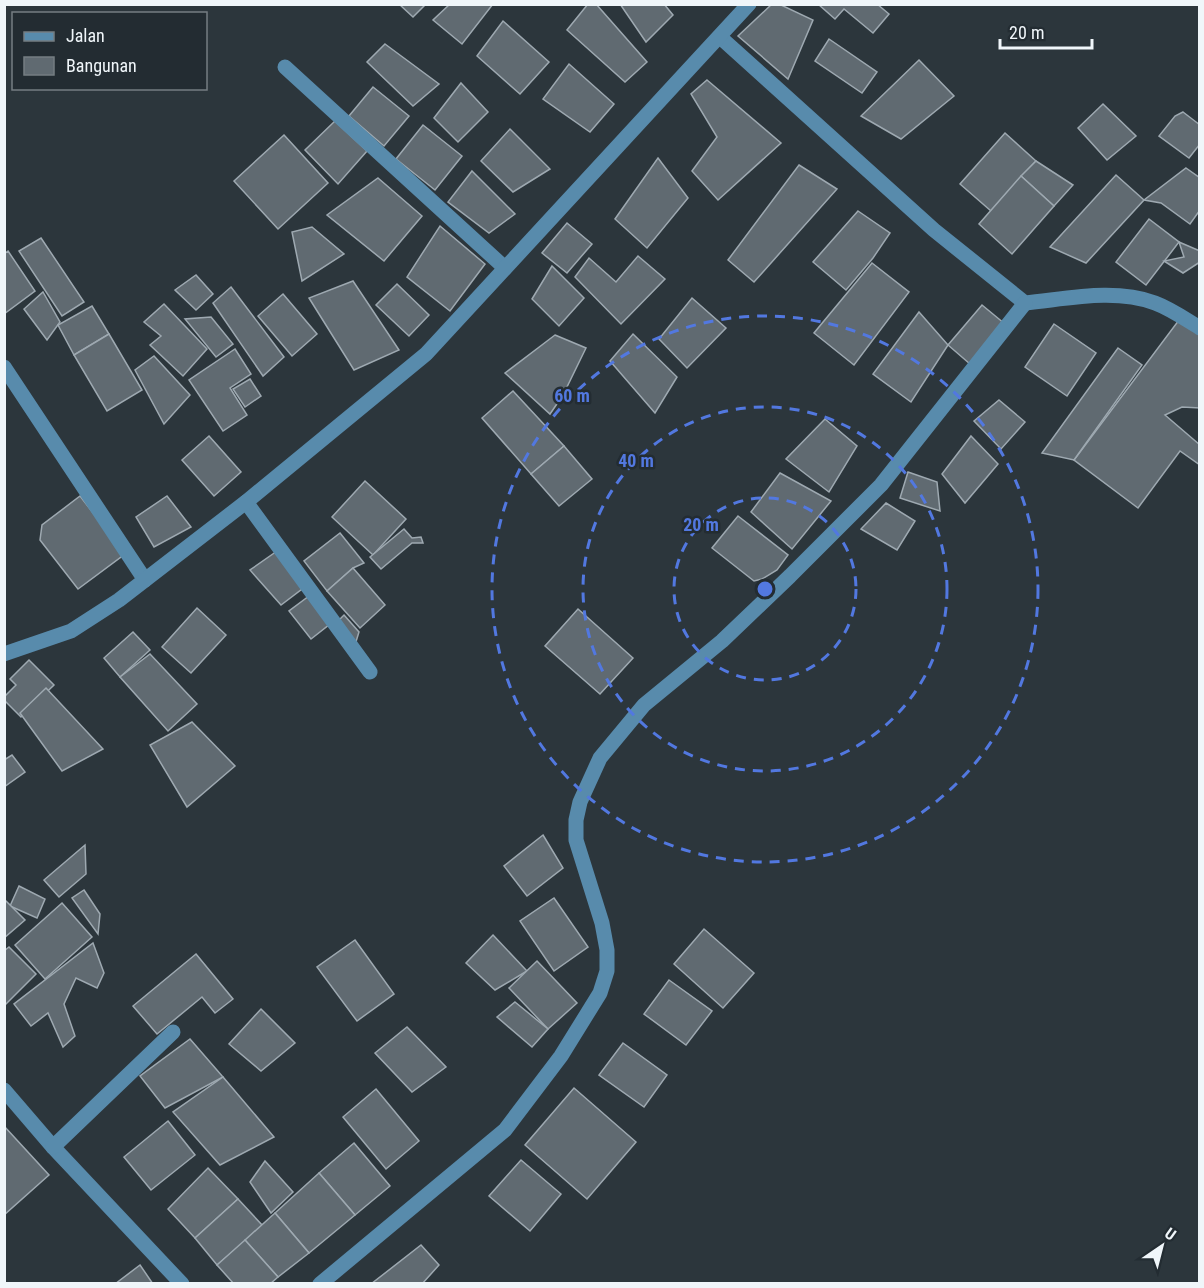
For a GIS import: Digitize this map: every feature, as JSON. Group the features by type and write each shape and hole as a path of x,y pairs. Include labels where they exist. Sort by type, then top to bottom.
{"street":[{"path":"4,654 71,631 119,600 246,502 426,354 749,4"},
{"path":"720,37 934,230 1025,303 1083,297 1132,297 1155,303 1200,328"},
{"path":"285,67 505,268"},
{"path":"320,1284 504,1130 561,1056 600,993 607,971 607,950 602,923 576,840 576,820 580,802 600,758 644,705 722,641 881,485 1025,303"},
{"path":"4,368 145,580"},
{"path":"246,502 370,672"},
{"path":"53,1147 173,1032"},
{"path":"4,1090 53,1147 182,1284"}],"building":[{"path":"399,4 426,4 413,17"},
{"path":"450,4 493,4 462,44 433,20"},
{"path":"588,4 596,4 647,62 625,82 567,30"},
{"path":"620,4 664,4 673,15 646,42"},
{"path":"772,4 779,4 813,20 788,79 738,36"},
{"path":"818,4 877,4 889,14 873,33 844,9 835,19"},
{"path":"503,21 549,62 520,94 477,56"},
{"path":"829,39 877,72 862,93 815,61"},
{"path":"385,44 439,84 413,106 367,62"},
{"path":"919,60 954,96 901,139 861,116"},
{"path":"569,64 614,104 590,132 543,99"},
{"path":"707,80 781,143 718,200 692,171 717,137 691,94"},
{"path":"461,83 488,112 458,142 434,118"},
{"path":"373,87 409,116 384,146 349,116"},
{"path":"1103,104 1136,136 1107,160 1078,128"},
{"path":"1183,112 1200,125 1200,144 1189,158 1159,136 1175,116"},
{"path":"335,121 367,151 338,184 305,150"},
{"path":"423,125 462,156 435,190 396,159"},
{"path":"510,129 550,169 513,192 481,161"},
{"path":"1005,133 1036,161 991,211 960,184"},
{"path":"284,135 328,183 278,229 234,181"},
{"path":"658,158 688,198 647,248 615,219"},
{"path":"1036,161 1073,185 1054,206 1021,176"},
{"path":"799,165 837,189 754,282 728,260"},
{"path":"1186,168 1200,178 1200,210 1190,224 1161,203 1144,200"},
{"path":"472,171 515,214 489,233 448,202"},
{"path":"1116,175 1144,200 1086,263 1050,247"},
{"path":"1021,176 1054,206 1012,254 979,224"},
{"path":"378,178 422,216 384,261 327,215"},
{"path":"858,211 890,233 873,258 846,290 813,262"},
{"path":"1149,219 1179,242 1146,285 1116,262"},
{"path":"567,223 592,244 567,273 542,253"},
{"path":"440,226 485,264 450,311 407,277"},
{"path":"312,227 344,254 302,281 292,232"},
{"path":"41,238 84,302 62,316 19,251"},
{"path":"1179,242 1200,251 1200,262 1183,273 1164,261 1184,257"},
{"path":"8,251 35,291 4,314 4,254"},
{"path":"638,256 665,279 621,324 575,277 589,258 616,282"},
{"path":"872,263 909,292 854,365 814,333"},
{"path":"552,266 584,298 559,326 532,299"},
{"path":"196,275 213,294 196,310 175,290"},
{"path":"353,281 399,350 354,370 309,298"},
{"path":"397,284 429,315 409,336 376,305"},
{"path":"231,287 284,357 263,376 213,303"},
{"path":"43,292 60,322 47,340 24,309"},
{"path":"283,294 317,334 292,356 258,316"},
{"path":"692,298 726,328 687,368 659,339"},
{"path":"164,304 207,349 183,376 150,345 161,336 144,322"},
{"path":"982,305 1005,324 970,364 948,345"},
{"path":"92,306 109,334 74,355 58,325"},
{"path":"919,312 948,345 911,402 873,374"},
{"path":"211,317 233,344 216,357 185,319"},
{"path":"1179,320 1200,335 1200,408 1182,407 1165,415 1200,445 1200,465 1180,451 1138,508 1074,460"},
{"path":"1054,324 1096,353 1067,396 1025,367"},
{"path":"109,334 142,390 107,411 74,355"},
{"path":"633,334 677,377 655,413 610,361"},
{"path":"555,335 586,348 563,395 550,414 505,373"},
{"path":"1118,348 1142,365 1074,460 1042,453"},
{"path":"235,349 251,374 230,388 247,415 223,431 189,380"},
{"path":"154,356 190,395 164,424 135,370"},
{"path":"250,379 261,396 245,407 233,389"},
{"path":"513,391 564,446 531,474 482,418"},
{"path":"999,400 1025,422 1001,449 974,421"},
{"path":"825,419 857,446 829,492 786,459"},
{"path":"209,436 241,472 214,496 182,460"},
{"path":"971,436 998,464 965,503 942,474"},
{"path":"564,446 592,479 559,506 531,474"},
{"path":"908,472 937,482 940,511 900,498"},
{"path":"780,473 831,501 792,549 751,512"},
{"path":"365,481 406,519 373,555 332,517"},
{"path":"80,496 125,554 78,589 40,540 42,525"},
{"path":"167,496 191,527 154,547 136,517"},
{"path":"886,503 915,521 897,550 861,529"},
{"path":"738,516 788,555 777,570 762,579 754,581 712,548"},
{"path":"404,529 412,538 421,537 423,543 412,543 381,569 370,557"},
{"path":"340,533 364,563 353,568 327,591 304,561"},
{"path":"280,549 306,586 281,605 250,570"},
{"path":"353,568 385,605 360,628 327,591"},
{"path":"309,596 330,624 311,639 289,611"},
{"path":"197,608 226,635 191,673 162,647"},
{"path":"578,609 633,658 600,694 545,646"},
{"path":"344,615 359,632 355,645 336,623"},
{"path":"133,632 150,650 120,677 104,658"},
{"path":"150,654 197,704 168,731 120,677"},
{"path":"29,660 54,685 21,717 4,700 4,697 16,685 10,679"},
{"path":"46,688 103,749 62,771 20,713"},
{"path":"192,722 235,766 187,807 150,745"},
{"path":"12,755 25,772 4,787 4,760"},
{"path":"543,835 563,868 527,896 504,866"},
{"path":"85,845 86,874 59,897 44,880"},
{"path":"19,886 45,899 37,918 10,906"},
{"path":"84,890 100,914 98,934 72,898"},
{"path":"554,898 588,947 554,971 520,921"},
{"path":"4,899 25,920 4,938"},
{"path":"62,903 92,937 45,979 15,945"},
{"path":"704,929 754,973 723,1008 674,964"},
{"path":"493,935 527,971 495,990 466,963"},
{"path":"355,940 394,994 357,1021 317,967"},
{"path":"93,943 104,973 97,988 76,978 64,1004 75,1036 63,1047 48,1013 31,1026 14,1004"},
{"path":"9,947 36,974 4,1006 4,951"},
{"path":"196,954 233,999 215,1013 202,997 157,1034 133,1006"},
{"path":"537,961 577,1003 548,1029 509,988"},
{"path":"669,980 712,1011 686,1045 644,1014"},
{"path":"515,1002 548,1029 532,1047 497,1017"},
{"path":"261,1009 295,1043 261,1071 229,1044"},
{"path":"407,1027 446,1067 412,1092 375,1053"},
{"path":"190,1039 223,1077 165,1108 140,1076"},
{"path":"623,1043 667,1075 644,1107 599,1075"},
{"path":"223,1077 274,1137 220,1165 173,1112"},
{"path":"574,1088 636,1142 587,1199 525,1145"},
{"path":"376,1089 419,1141 386,1169 343,1117"},
{"path":"168,1121 195,1155 151,1190 124,1157"},
{"path":"4,1126 49,1175 4,1215"},
{"path":"354,1143 390,1186 355,1215 319,1173"},
{"path":"521,1160 561,1194 530,1231 489,1196"},
{"path":"265,1161 293,1192 271,1213 250,1182"},
{"path":"208,1168 238,1199 195,1238 168,1209"},
{"path":"319,1173 355,1215 309,1253 275,1213"},
{"path":"238,1199 263,1226 217,1265 195,1238"},
{"path":"275,1213 309,1253 278,1277 245,1240"},
{"path":"245,1240 278,1277 270,1284 234,1284 217,1265"},
{"path":"421,1245 439,1265 422,1284 371,1284"},
{"path":"140,1265 153,1284 115,1284"}]}
